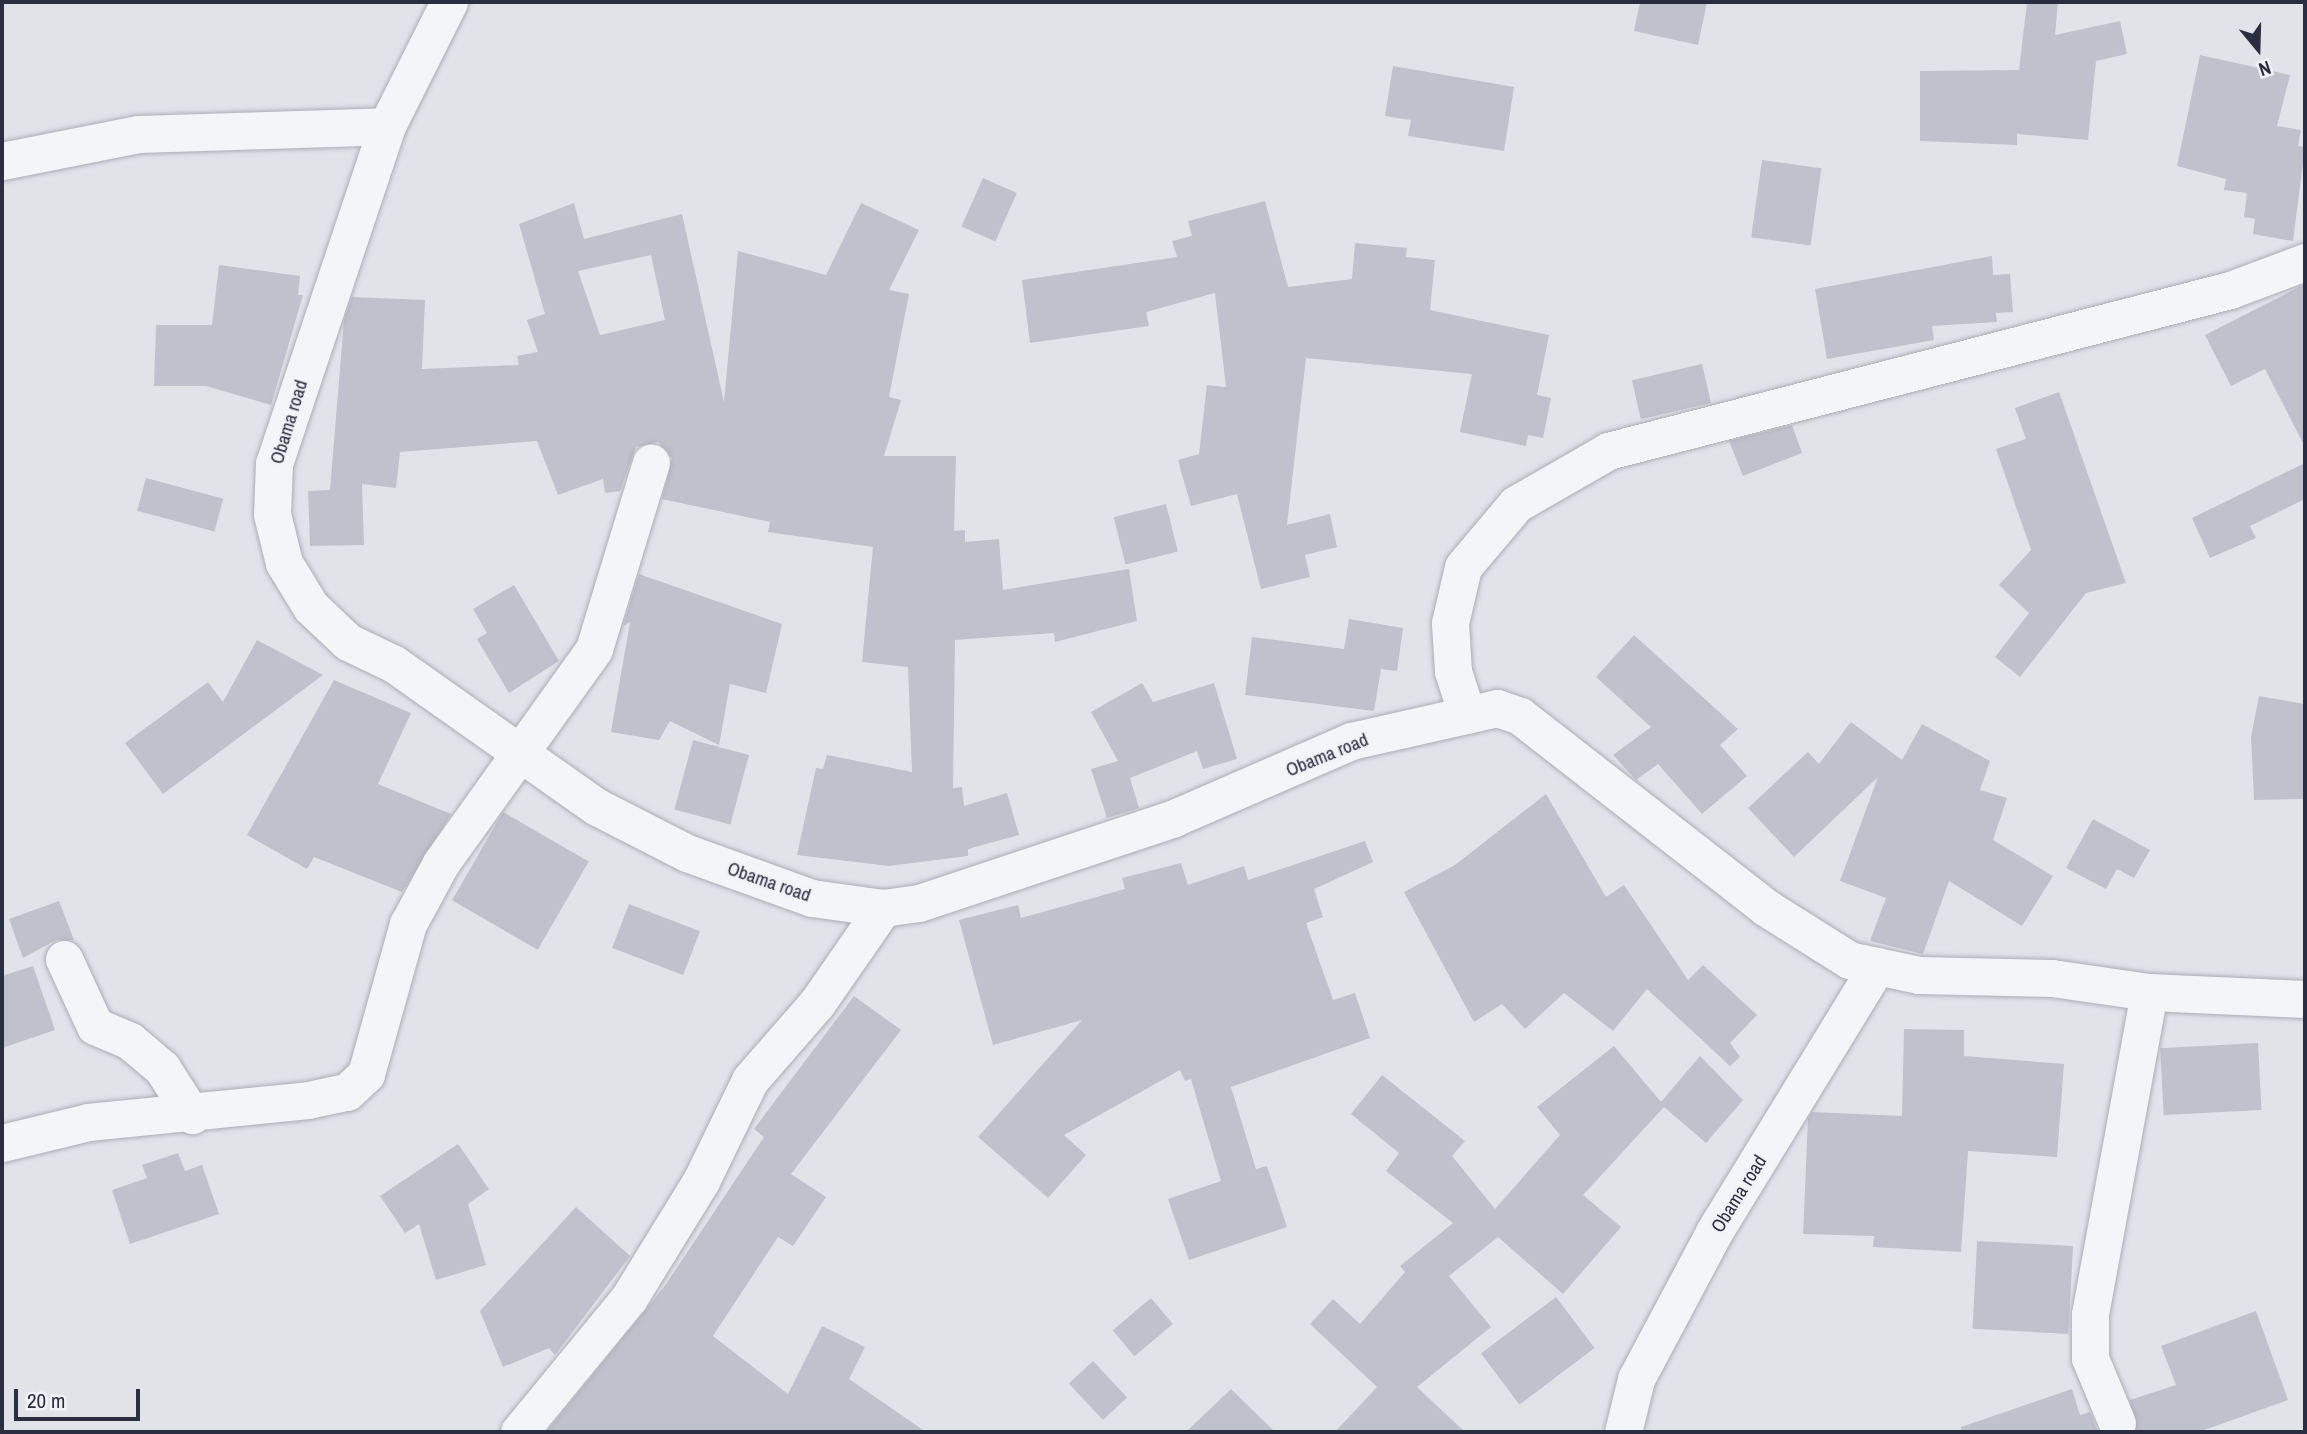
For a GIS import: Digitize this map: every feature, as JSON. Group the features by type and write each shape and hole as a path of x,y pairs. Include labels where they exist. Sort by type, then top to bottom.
{"street":[{"name":"Obama road","path":"449,2 387,126 274,463 272,514 285,563 311,607 348,642 394,664 517,755 597,807 687,853 812,898 883,908 919,903 1174,818 1351,741 1497,708 1520,716 1765,907 1849,960 1919,975 2052,978 2149,992 2305,999"},
{"path":"2,161 138,134 387,126"},
{"path":"1466,715 1453,671 1450,623 1463,568 1516,504 1608,451 2230,290 2305,262"},
{"path":"2,1143 88,1122 192,1115 347,1092 366,1074 408,924 441,863 594,649 651,462"},
{"path":"519,1432 629,1298 701,1181 750,1080 817,1003 883,908"},
{"path":"64,959 95,1026 130,1041 162,1068 192,1115"},
{"name":"Obama road","path":"1622,1432 1636,1379 1708,1244 1877,966"},
{"path":"2117,1423 2091,1358 2090,1314 2149,992"}],"building":[{"path":"1640,2 1707,2 1698,45 1634,31"},
{"path":"2027,2 2058,2 2055,35 2120,21 2127,54 2096,61 2088,140 2017,134 2017,145 1920,141 1920,71 2019,70"},
{"path":"2200,55 2290,75 2277,126 2301,130 2298,146 2305,147 2293,241 2253,234 2255,219 2244,217 2247,193 2224,190 2226,179 2177,166"},
{"path":"1393,66 1514,87 1504,151 1408,136 1411,120 1385,116"},
{"path":"1762,160 1821,168 1811,246 1751,237"},
{"path":"983,178 1017,193 995,241 961,226"},
{"path":"1265,201 1288,287 1352,279 1355,243 1407,248 1406,257 1435,260 1430,310 1549,335 1537,395 1551,398 1543,438 1528,435 1526,446 1460,432 1472,374 1306,358 1287,525 1330,514 1337,547 1305,555 1310,577 1261,589 1237,494 1191,506 1178,460 1199,454 1207,385 1226,387 1215,293 1146,312 1149,326 1030,343 1022,280 1177,257 1172,241 1192,236 1188,221"},
{"path":"574,203 584,239 682,214 724,402 738,251 826,275 861,203 919,230 889,290 909,294 889,397 901,400 884,456 956,456 954,531 965,530 965,542 999,539 1003,590 1129,569 1137,621 1055,642 1054,633 955,640 953,788 962,787 964,806 1007,793 1019,835 968,849 968,856 889,866 797,855 816,768 823,769 827,755 912,772 908,667 862,662 873,547 768,532 770,522 662,499 672,458 658,442 636,447 620,491 605,493 603,479 558,495 537,441 400,452 396,488 362,484 364,545 310,546 308,491 330,490 344,320 352,297 425,300 422,369 519,365 517,356 538,352 527,320 545,314 519,224","holes":["651,255 665,320 600,335 578,271"]},
{"path":"1992,256 1993,275 2010,274 2013,312 1996,313 1997,322 1932,326 1934,340 1827,359 1815,289"},
{"path":"219,265 300,276 298,295 303,295 271,405 206,386 154,386 156,325 212,325"},
{"path":"2305,284 2305,447 2265,369 2231,386 2205,335"},
{"path":"1702,364 1711,403 1641,419 1632,380"},
{"path":"2059,392 2126,583 2086,593 2020,677 1995,657 2029,613 1999,585 2031,550 1996,449 2026,439 2015,408"},
{"path":"1792,425 1802,453 1743,476 1729,441"},
{"path":"2305,463 2305,499 2250,526 2256,538 2210,558 2192,518"},
{"path":"146,478 223,499 214,532 137,511"},
{"path":"1166,504 1178,552 1125,565 1114,517"},
{"path":"639,574 782,624 766,693 730,684 719,745 670,721 659,740 611,732 630,622 623,626"},
{"path":"514,585 559,661 509,693 477,639 487,633 473,609"},
{"path":"1349,619 1403,628 1397,671 1381,669 1374,711 1245,695 1252,637 1344,649"},
{"path":"1634,635 1738,729 1720,745 1747,776 1702,814 1658,764 1636,780 1613,755 1651,727 1596,677"},
{"path":"257,640 323,675 163,794 125,743 208,682 223,702"},
{"path":"334,680 411,713 378,784 451,814 402,892 314,857 307,869 247,835"},
{"path":"1142,683 1153,702 1214,683 1237,759 1203,769 1197,751 1130,778 1139,808 1107,818 1091,769 1118,761 1091,712"},
{"path":"2259,696 2305,704 2305,799 2254,800 2251,737"},
{"path":"1851,722 1902,760 1922,724 1990,761 1980,790 2007,798 1993,840 2053,876 2022,926 1949,881 1923,954 1870,941 1886,898 1840,881 1878,777 1794,857 1748,808 1808,752 1819,764"},
{"path":"693,740 749,755 730,825 674,810"},
{"path":"1546,794 1606,897 1624,885 1688,980 1703,965 1757,1015 1730,1043 1740,1057 1730,1066 1647,989 1613,1031 1564,993 1525,1029 1502,1004 1474,1022 1404,892 1455,865"},
{"path":"503,812 589,862 538,950 452,900"},
{"path":"2093,819 2150,850 2134,878 2117,869 2106,889 2066,868"},
{"path":"1365,841 1373,862 1314,889 1323,917 1306,923 1333,1000 1355,993 1370,1038 1231,1087 1256,1169 1267,1166 1287,1227 1189,1260 1168,1199 1221,1181 1191,1079 1185,1081 1180,1070 1064,1135 1086,1155 1048,1198 978,1137 1082,1020 993,1045 959,920 1018,905 1021,918 1125,889 1122,878 1181,863 1188,885 1244,866 1248,880"},
{"path":"59,901 74,940 56,940 23,958 9,919"},
{"path":"629,904 700,931 683,975 612,948"},
{"path":"33,966 55,1030 2,1048 2,976"},
{"path":"854,996 901,1030 791,1174 826,1197 793,1246 778,1237 713,1336 788,1394 822,1326 865,1347 849,1379 926,1432 546,1432 664,1287 764,1137 754,1129"},
{"path":"1904,1029 1964,1030 1964,1056 2064,1064 2057,1157 1968,1151 1961,1252 1873,1247 1874,1236 1803,1234 1808,1119 1812,1112 1902,1116"},
{"path":"2258,1043 2262,1110 2164,1115 2160,1048"},
{"path":"1614,1046 1661,1102 1700,1056 1743,1100 1706,1143 1664,1107 1583,1195 1621,1227 1563,1294 1498,1237 1449,1276 1491,1327 1417,1387 1465,1432 1335,1432 1377,1387 1310,1324 1333,1299 1360,1324 1405,1272 1400,1266 1453,1223 1386,1171 1399,1153 1351,1114 1382,1075 1465,1141 1452,1156 1495,1209 1560,1135 1537,1107"},
{"path":"458,1144 489,1189 468,1204 486,1265 436,1280 419,1224 405,1233 380,1196"},
{"path":"178,1153 185,1171 202,1165 219,1214 130,1244 112,1190 147,1178 142,1165"},
{"path":"576,1207 630,1256 555,1355 549,1348 503,1367 480,1311"},
{"path":"1977,1241 2073,1246 2068,1334 1973,1329"},
{"path":"1556,1297 1595,1348 1519,1405 1481,1354"},
{"path":"1151,1298 1173,1324 1135,1356 1113,1330"},
{"path":"2256,1311 2288,1400 2199,1432 2135,1432 2130,1400 2176,1385 2161,1346"},
{"path":"1093,1361 1127,1398 1103,1420 1069,1384"},
{"path":"1231,1389 1275,1432 1186,1432"},
{"path":"2072,1389 2080,1415 2090,1412 2098,1432 1962,1432 1961,1427"}]}
